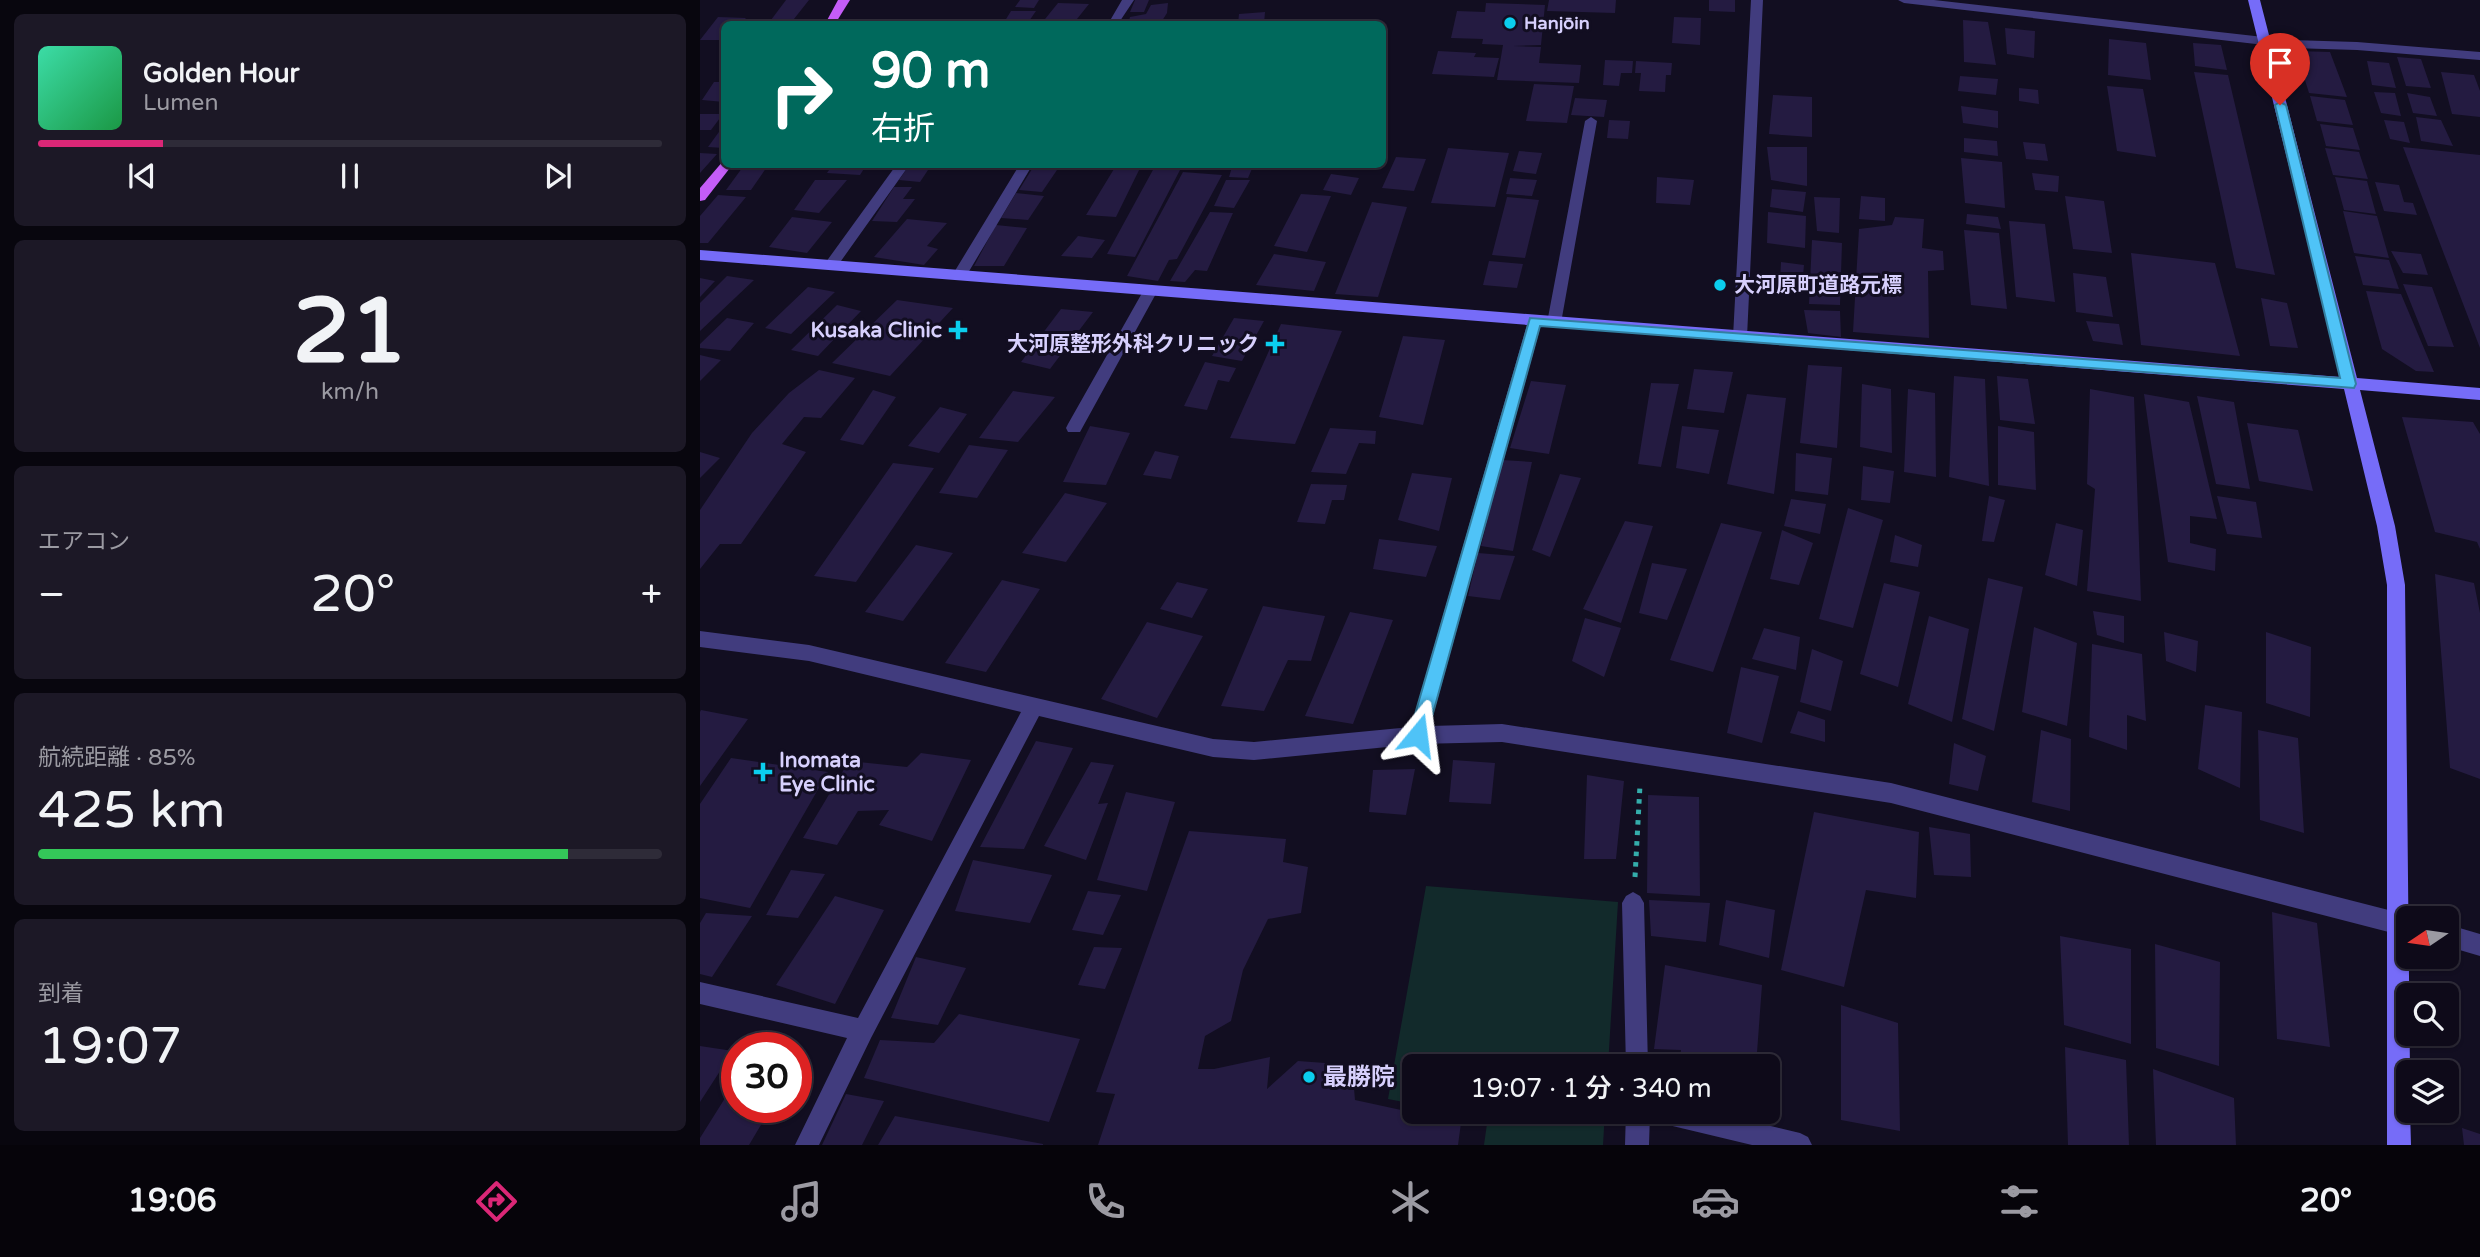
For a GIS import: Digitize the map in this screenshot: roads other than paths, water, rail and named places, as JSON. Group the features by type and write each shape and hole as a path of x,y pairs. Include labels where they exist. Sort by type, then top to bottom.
{"main road":[{"path":"832,21 844,0"},
{"path":"700,197 724,168"}],"street":[{"path":"1115,21 1128,0"},
{"path":"1741,337 1757,0"},
{"path":"1904,0 2264,38 2480,57"},
{"path":"2254,0 2386,526 2396,585 2403,906"},
{"path":"1554,323 1591,121"},
{"path":"831,265 901,168"},
{"path":"960,274 1025,168"},
{"path":"700,255 2480,394"},
{"path":"1074,428 1151,290"},
{"path":"1418,735 1535,321"},
{"path":"700,639 809,653 1213,748 1254,751 1418,735 1502,733 1891,793 2396,923"},
{"path":"807,1145 863,1030 1034,707"},
{"path":"1633,902 1637,1054"},
{"path":"2459,939 2480,945"},
{"path":"2399,1145 2402,970"},
{"path":"700,993 863,1030"},
{"path":"1637,1145 1638,1124"},
{"path":"1714,1124 1800,1145"}],"place":[{"name":"Hanjōin","path":"1510,23"},
{"name":"大河原町道路元標","path":"1720,285"},
{"name":"Kusaka Clinic","path":"958,330"},
{"name":"大河原整形外科クリニック","path":"1275,344"},
{"name":"Inomata Eye Clinic","path":"763,772"},
{"name":"最勝院","path":"1309,1077"}]}
